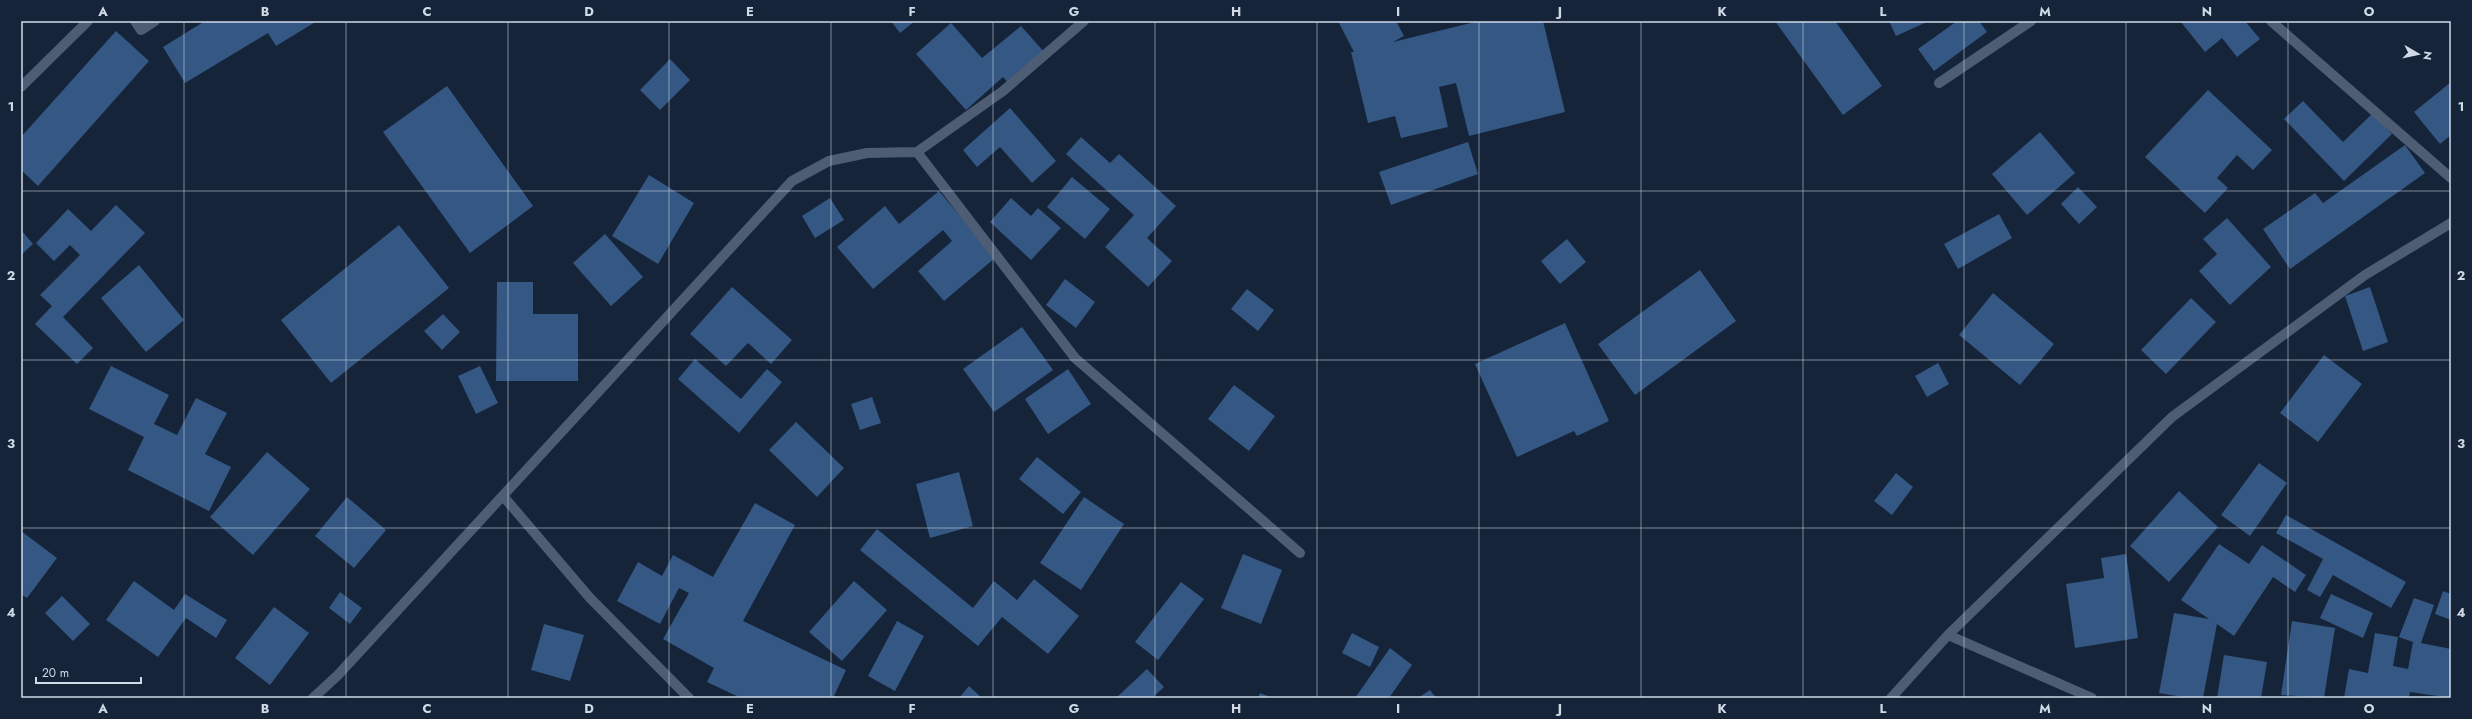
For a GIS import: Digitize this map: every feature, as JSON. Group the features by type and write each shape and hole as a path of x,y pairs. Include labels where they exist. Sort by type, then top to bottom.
{"street":[{"path":"21,87 88,21"},
{"path":"135,21 141,30 155,21"},
{"path":"313,698 338,675 792,181 829,161 867,153 917,152 1003,91 1084,21"},
{"path":"1939,83 2031,21"},
{"path":"2271,21 2451,178"},
{"path":"917,152 1075,358 1300,553"},
{"path":"1891,698 1948,635 2172,417 2365,275 2451,223"},
{"path":"503,496 590,598 689,698"},
{"path":"1948,635 2092,698"}],"building":[{"path":"205,21 317,21 276,46 268,33 185,83 163,47"},
{"path":"891,21 915,21 900,33"},
{"path":"1338,21 1396,21 1404,36 1393,42 1479,21 1543,21 1565,112 1469,136 1456,83 1439,87 1448,127 1401,138 1395,116 1368,123 1351,52 1354,52"},
{"path":"1775,21 1835,21 1882,86 1843,115"},
{"path":"1889,21 1929,21 1896,36"},
{"path":"1957,21 1979,21 1987,32 1934,71 1918,49"},
{"path":"2180,21 2245,21 2260,39 2237,57 2222,38 2205,52"},
{"path":"951,23 982,58 1021,26 1045,53 1010,85 1003,77 966,110 916,54"},
{"path":"116,31 149,61 38,186 21,170 21,137"},
{"path":"670,59 690,80 660,110 640,90"},
{"path":"2451,82 2451,135 2440,144 2414,112"},
{"path":"447,86 533,206 470,253 383,132"},
{"path":"2208,90 2272,150 2253,170 2237,155 2217,178 2228,188 2205,213 2145,157"},
{"path":"2303,101 2343,142 2373,113 2392,134 2344,181 2284,119"},
{"path":"1010,108 1056,161 1032,183 1000,147 977,167 963,150"},
{"path":"2040,132 2075,173 2027,215 1992,174"},
{"path":"1081,137 1110,163 1119,154 1176,206 1147,238 1172,261 1148,287 1105,247 1134,215 1066,154"},
{"path":"1468,142 1478,174 1391,205 1379,172"},
{"path":"2405,145 2425,173 2290,269 2263,229 2315,193 2323,203"},
{"path":"649,175 694,203 658,264 612,236"},
{"path":"1072,177 1110,209 1085,239 1047,207"},
{"path":"2078,187 2097,207 2079,224 2061,204"},
{"path":"939,191 995,258 944,301 918,271 952,241 943,230 873,289 837,247 885,206 899,224"},
{"path":"830,198 844,220 815,238 802,216"},
{"path":"1011,198 1031,216 1038,208 1061,228 1031,260 990,222"},
{"path":"116,205 145,233 63,317 93,348 77,364 35,324 52,306 40,295 80,255 70,245 54,261 36,243 68,209 91,231"},
{"path":"1999,214 2012,238 1958,269 1944,244"},
{"path":"2227,218 2271,267 2230,305 2199,271 2217,254 2203,239"},
{"path":"399,225 449,288 331,383 281,320"},
{"path":"21,230 33,244 21,255"},
{"path":"605,234 643,277 611,306 573,263"},
{"path":"1567,239 1586,262 1560,284 1541,261"},
{"path":"139,265 184,320 146,352 101,298"},
{"path":"1700,270 1736,321 1635,395 1598,344"},
{"path":"1065,279 1095,302 1076,328 1046,305"},
{"path":"497,282 533,282 533,314 578,314 578,381 496,381"},
{"path":"732,287 792,340 771,364 748,343 726,366 690,334"},
{"path":"2370,287 2388,342 2363,351 2345,296"},
{"path":"1247,289 1274,310 1258,331 1231,309"},
{"path":"1993,293 2054,344 2020,385 1959,335"},
{"path":"2191,298 2216,322 2166,374 2141,350"},
{"path":"443,314 460,332 442,350 424,331"},
{"path":"1565,323 1609,421 1577,436 1574,431 1517,457 1475,364"},
{"path":"1022,327 1053,370 994,412 963,369"},
{"path":"2324,355 2362,384 2318,442 2280,413"},
{"path":"695,359 741,399 767,369 782,382 739,433 678,379"},
{"path":"1938,363 1949,384 1927,397 1915,376"},
{"path":"111,366 169,395 154,424 177,435 196,398 227,413 205,454 231,467 209,511 128,470 144,437 89,409"},
{"path":"480,366 498,403 476,414 458,376"},
{"path":"1068,369 1091,404 1048,434 1025,399"},
{"path":"1234,385 1275,416 1249,451 1208,419"},
{"path":"872,397 881,423 860,430 851,404"},
{"path":"796,422 844,468 817,497 769,450"},
{"path":"267,452 310,489 253,555 210,517"},
{"path":"1037,457 1081,492 1063,514 1019,479"},
{"path":"2259,463 2287,483 2250,536 2221,515"},
{"path":"959,472 973,526 930,538 916,484"},
{"path":"1896,473 1913,487 1892,515 1874,501"},
{"path":"2179,491 2218,527 2169,582 2130,546"},
{"path":"347,497 386,530 354,568 315,536"},
{"path":"1084,497 1124,524 1081,590 1040,563"},
{"path":"755,503 795,525 743,621 846,670 834,696 838,698 741,698 707,682 714,668 663,639 689,593 679,588 660,624 617,601 638,562 662,576 673,555 713,577"},
{"path":"2286,515 2406,582 2391,608 2333,575 2320,597 2307,590 2323,559 2276,533"},
{"path":"877,529 973,608 994,581 1017,600 1034,579 1079,616 1048,654 1002,617 978,646 860,550"},
{"path":"21,531 57,558 27,598 21,594"},
{"path":"2219,544 2249,564 2262,545 2306,575 2295,592 2273,577 2234,636 2217,624 2203,698 2188,698 2159,693 2174,613 2209,619 2181,600"},
{"path":"1243,554 1282,570 1261,624 1221,608"},
{"path":"2126,554 2138,638 2075,648 2066,584 2104,578 2101,558"},
{"path":"134,581 174,610 185,594 227,620 216,638 186,618 158,657 106,620"},
{"path":"854,581 887,610 842,661 809,632"},
{"path":"1181,582 1204,599 1158,660 1135,642"},
{"path":"2443,591 2451,594 2451,620 2435,614"},
{"path":"340,592 362,608 350,624 329,608"},
{"path":"2331,594 2373,613 2363,638 2320,618"},
{"path":"62,596 90,624 73,641 45,613"},
{"path":"2414,598 2434,605 2421,643 2451,649 2451,698 2410,692 2409,698 2344,698 2349,669 2368,673 2375,633 2398,637 2393,666 2408,669 2413,642 2399,637"},
{"path":"274,607 309,633 270,685 235,658"},
{"path":"897,621 924,636 895,691 868,676"},
{"path":"2292,621 2335,628 2324,698 2281,695"},
{"path":"544,624 584,635 570,681 531,670"},
{"path":"1352,633 1379,647 1370,667 1342,653"},
{"path":"1390,648 1412,665 1389,698 1355,698"},
{"path":"2224,655 2267,662 2261,698 2217,698"},
{"path":"1147,669 1164,687 1152,698 1116,698"},
{"path":"969,686 982,698 959,698"},
{"path":"1430,690 1436,698 1418,698"},
{"path":"1260,693 1273,698 1258,698"}]}
